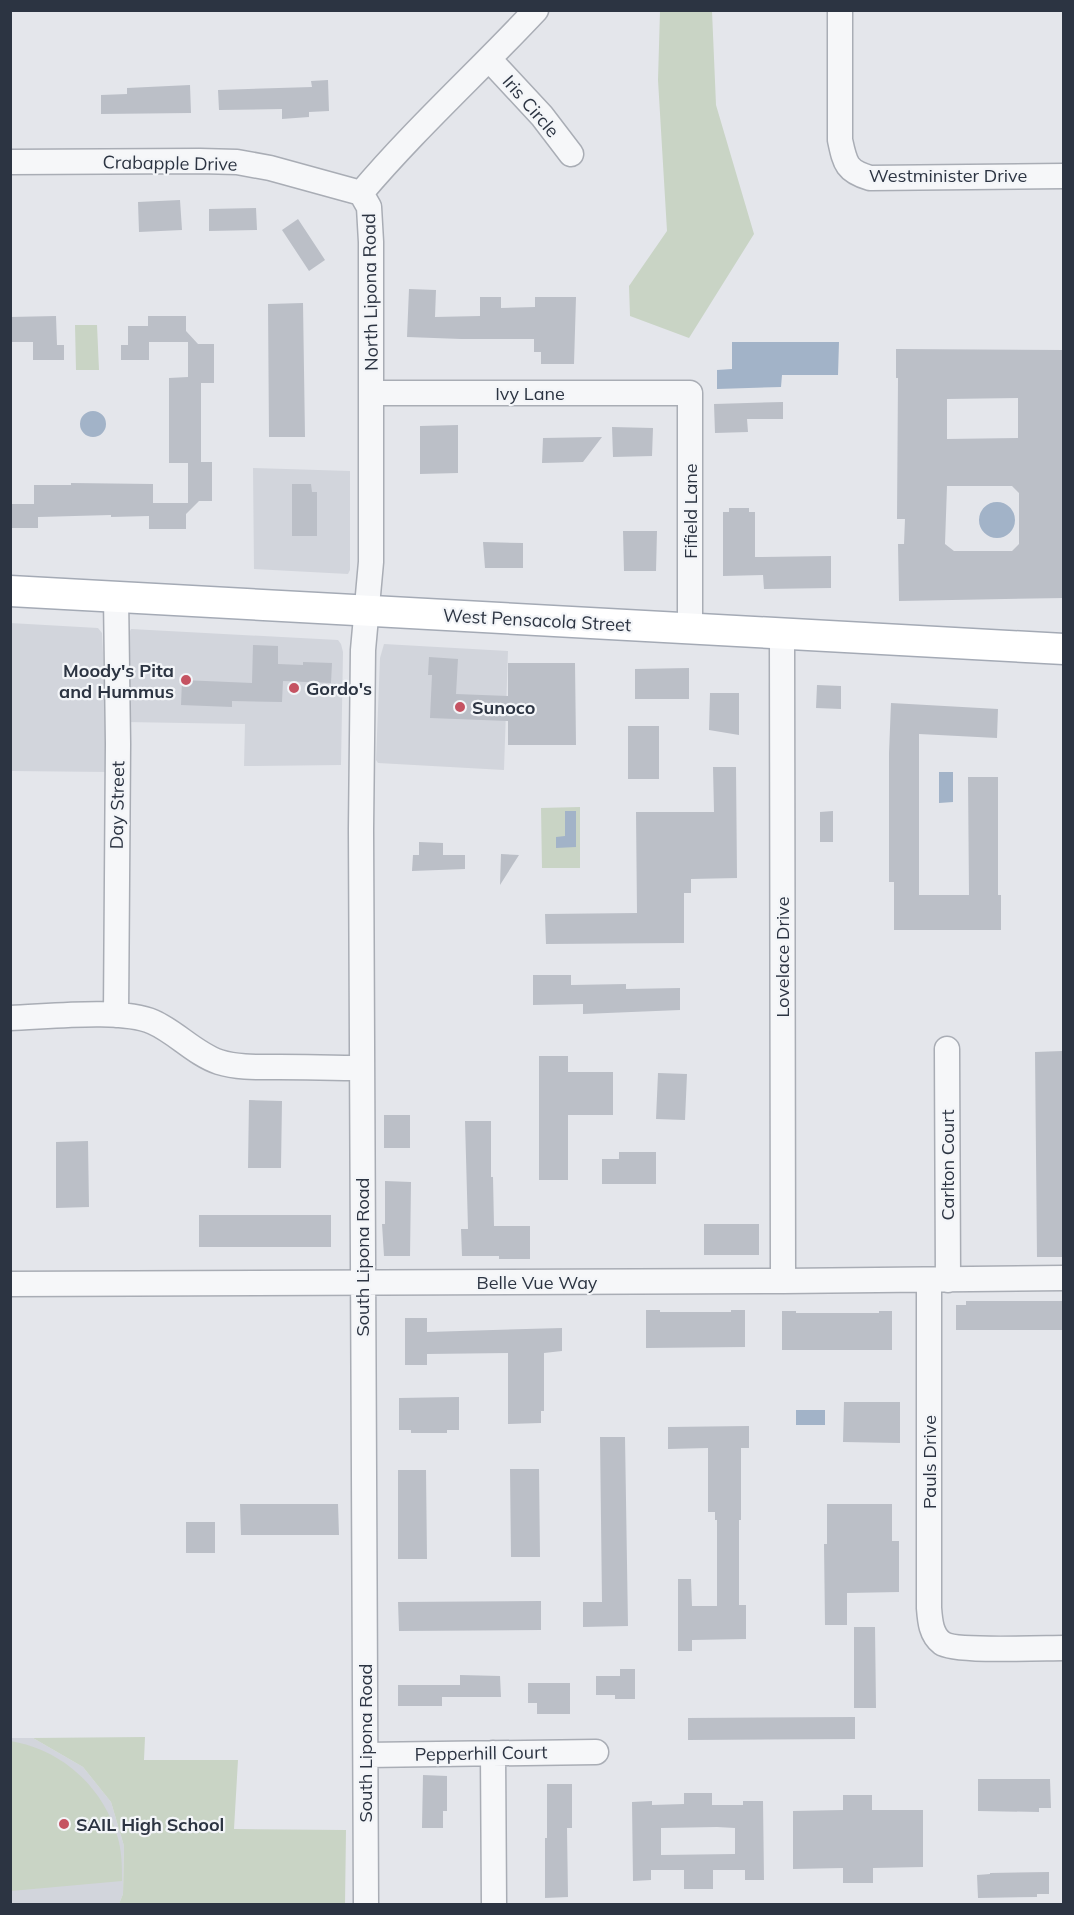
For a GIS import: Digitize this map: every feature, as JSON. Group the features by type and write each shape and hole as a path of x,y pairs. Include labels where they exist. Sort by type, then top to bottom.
{"main road":[{"name":"West Pensacola Street","path":"10,591 1064,649"}],"street":[{"name":"North Lipona Road","path":"367,610 371,562 369,207 361,193 393,154 489,60 536,10"},
{"name":"Westminister Drive","path":"840,10 840,140 849,168 857,174 870,178 1064,176"},
{"name":"Iris Circle","path":"489,60 543,116 571,154"},
{"name":"Crabapple Drive","path":"10,162 237,162 270,168 361,193"},
{"name":"Ivy Lane","path":"371,393 690,393"},
{"name":"Fifield Lane","path":"690,393 690,629"},
{"name":"Day Street","path":"116,1015 117,596"},
{"name":"South Lipona Road","path":"366,1905 361,784 362,679 367,610"},
{"name":"Lovelace Drive","path":"782,633 783,1281"},
{"path":"10,1018 116,1015 150,1020 170,1030 208,1057 240,1067 362,1068"},
{"name":"Carlton Court","path":"938,1280 947,1049"},
{"name":"Belle Vue Way","path":"10,1284 1064,1278"},
{"name":"Pauls Drive","path":"938,1280 929,1608 931,1626 940,1642 947,1646 1064,1648"},
{"name":"Pepperhill Court","path":"366,1755 596,1752"},
{"path":"493,1753 494,1905"}],"shaded area":[{"path":"253,468 350,471 350,570 348,574 254,569"},
{"path":"10,623 98,628 102,633 109,772 11,771"},
{"path":"131,629 338,640 343,652 341,765 244,766 245,724 125,722 126,639"},
{"path":"384,644 508,651 504,770 378,763 376,760 380,658"},
{"name":"SAIL High School","path":"10,1738 33,1738 83,1767 111,1802 124,1846 123,1894 119,1904 11,1904"}],"green space":[{"path":"660,11 712,11 716,105 754,234 689,338 630,316 629,286 667,231 658,80"},
{"path":"75,325 97,325 99,370 76,370"},
{"path":"580,807 580,868 542,868 541,808"},
{"path":"145,1737 144,1760 238,1760 234,1829 346,1830 345,1904 119,1904 123,1894 124,1846 111,1802 83,1767 33,1738"},
{"name":"SAIL High School","path":"10,1741 29,1745 62,1761 90,1786 110,1817 117,1835 121,1852 122,1881 11,1891"}],"water":[{"path":"732,342 839,342 838,375 782,375 781,387 717,389 717,370 732,369"},
{"path":"93,411 102,415 106,424 102,433 93,437 84,433 80,424 84,415"},
{"path":"997,502 1009,508 1015,520 1009,532 997,538 985,532 979,520 985,508"},
{"path":"939,772 953,772 953,802 939,803"},
{"path":"565,811 576,811 576,847 556,848 556,837 565,836"},
{"path":"796,1410 825,1410 825,1425 796,1425"}],"building":[{"path":"328,80 329,111 309,112 309,117 282,119 282,109 219,110 218,90 312,87 311,81"},
{"path":"190,85 191,113 101,114 101,95 127,94 127,88"},
{"path":"180,200 182,230 139,232 138,202"},
{"path":"256,208 257,230 209,231 209,209"},
{"path":"298,219 325,260 309,271 282,230"},
{"path":"409,289 436,290 435,317 480,316 480,297 501,297 501,308 535,307 535,297 576,297 574,364 541,364 541,352 534,352 534,339 407,337"},
{"path":"303,303 305,437 269,437 268,304"},
{"path":"56,316 57,345 64,345 64,360 33,360 33,342 10,342 10,317"},
{"path":"148,316 186,316 186,331 198,344 214,344 214,383 201,383 201,462 212,462 212,501 199,501 186,514 186,529 149,529 149,516 111,517 111,515 38,517 38,528 10,528 10,504 34,504 34,485 153,484 153,503 188,503 188,463 169,463 169,378 188,377 188,342 149,342 149,360 121,360 121,345 128,345 128,326 148,326"},
{"path":"896,349 1064,350 1064,598 899,601 898,544 904,544 905,519 897,519 898,378 896,378","holes":["1018,398 1018,438 947,439 947,399","947,486 1012,486 1019,493 1019,544 1012,551 954,551 945,544"]},
{"path":"783,402 783,419 747,419 748,432 715,433 714,404"},
{"path":"458,425 458,473 420,474 420,426"},
{"path":"612,427 653,428 652,456 613,457"},
{"path":"602,437 583,462 542,463 543,438"},
{"path":"292,484 311,484 312,492 317,492 317,536 292,536"},
{"path":"729,508 749,508 749,512 755,512 755,557 831,556 831,588 764,589 763,575 723,576 723,512 729,512"},
{"path":"623,531 657,531 656,571 624,571"},
{"path":"483,542 523,543 523,568 485,568"},
{"path":"253,645 278,646 278,664 332,663 331,683 283,681 282,702 232,701 232,707 181,705 182,680 252,683"},
{"path":"429,657 458,659 456,694 508,696 508,663 575,663 576,745 508,745 508,721 430,718 432,675 428,675"},
{"path":"689,668 689,699 635,699 635,669"},
{"path":"817,685 841,686 841,709 816,708"},
{"path":"710,693 739,693 739,735 709,730"},
{"path":"891,703 998,709 997,738 919,734 919,895 969,895 968,777 998,777 998,895 1001,895 1001,930 894,930 894,882 889,882"},
{"path":"628,726 659,726 659,779 628,779"},
{"path":"713,767 736,767 737,878 691,879 691,893 684,893 684,943 546,944 545,914 637,913 636,812 714,812"},
{"path":"833,811 833,842 820,842 820,812"},
{"path":"419,842 443,843 443,855 465,855 465,869 412,871 413,855 419,855"},
{"path":"501,854 519,855 500,885"},
{"path":"533,975 571,975 571,985 626,984 626,989 680,988 680,1010 583,1014 583,1004 533,1005"},
{"path":"1062,1051 1064,1257 1037,1257 1035,1052"},
{"path":"539,1056 568,1056 568,1072 613,1072 613,1115 568,1115 568,1180 539,1180"},
{"path":"658,1073 687,1074 685,1120 656,1119"},
{"path":"249,1100 282,1101 281,1168 248,1168"},
{"path":"384,1115 410,1115 410,1148 384,1148"},
{"path":"465,1121 491,1121 494,1226 530,1226 530,1259 462,1256 461,1229 468,1229"},
{"path":"88,1141 89,1207 56,1208 56,1142"},
{"path":"619,1152 656,1152 656,1184 602,1184 602,1159 619,1159"},
{"path":"385,1181 411,1182 410,1256 384,1256 382,1224 385,1224"},
{"path":"199,1215 331,1215 331,1247 199,1247"},
{"path":"704,1224 759,1224 759,1255 704,1255"},
{"path":"966,1301 1064,1301 1064,1330 956,1330 956,1305 966,1305"},
{"path":"646,1310 731,1312 731,1310 745,1310 745,1347 646,1348"},
{"path":"782,1311 879,1313 879,1311 892,1311 892,1350 782,1350"},
{"path":"405,1318 427,1318 427,1332 562,1328 562,1351 544,1353 544,1411 541,1411 541,1423 508,1424 508,1353 427,1354 427,1365 405,1365"},
{"path":"459,1397 459,1430 447,1430 447,1433 411,1433 411,1430 399,1430 399,1398"},
{"path":"844,1402 900,1402 900,1443 843,1442"},
{"path":"749,1426 749,1448 741,1448 741,1520 739,1520 739,1605 746,1605 746,1639 692,1640 692,1651 678,1651 678,1579 691,1579 692,1606 717,1606 717,1520 715,1520 715,1512 708,1512 708,1448 668,1449 668,1427"},
{"path":"600,1437 625,1437 628,1626 583,1627 583,1602 602,1602"},
{"path":"510,1469 539,1469 540,1557 511,1557"},
{"path":"398,1470 426,1470 427,1559 398,1559"},
{"path":"240,1504 338,1504 339,1535 241,1535"},
{"path":"827,1504 892,1504 892,1541 899,1541 899,1592 847,1593 847,1625 825,1625 824,1544 827,1544"},
{"path":"186,1522 215,1522 215,1553 186,1553"},
{"path":"541,1601 541,1630 399,1631 398,1602"},
{"path":"854,1627 875,1627 876,1708 854,1708"},
{"path":"620,1669 635,1669 635,1699 615,1699 615,1695 596,1695 596,1676 620,1676"},
{"path":"460,1675 500,1676 501,1697 442,1697 442,1706 398,1706 398,1685 460,1685"},
{"path":"528,1683 570,1683 570,1714 537,1714 537,1703 528,1703"},
{"path":"855,1717 855,1739 688,1740 688,1718"},
{"path":"423,1775 447,1776 447,1811 443,1811 443,1828 422,1828"},
{"path":"978,1779 1050,1779 1051,1808 1039,1808 1039,1812 978,1811"},
{"path":"547,1784 572,1784 572,1828 567,1828 568,1897 545,1898"},
{"path":"684,1793 712,1793 712,1805 743,1805 743,1801 763,1801 764,1880 745,1880 745,1870 713,1870 713,1889 684,1889 684,1870 651,1870 651,1880 633,1881 632,1802 652,1801 652,1805 684,1804","holes":["661,1828 735,1828 735,1854 661,1855"]},
{"path":"843,1795 872,1795 872,1810 923,1810 923,1867 873,1868 873,1883 843,1883 843,1868 793,1869 793,1811 843,1810"},
{"path":"1049,1872 1049,1894 1037,1894 1037,1897 978,1898 977,1875"}],"place":[{"name":"Moody's Pita and Hummus","path":"186,680"},
{"name":"Gordo's","path":"294,688"},
{"name":"Sunoco","path":"460,707"},
{"name":"SAIL High School","path":"64,1824"}]}
